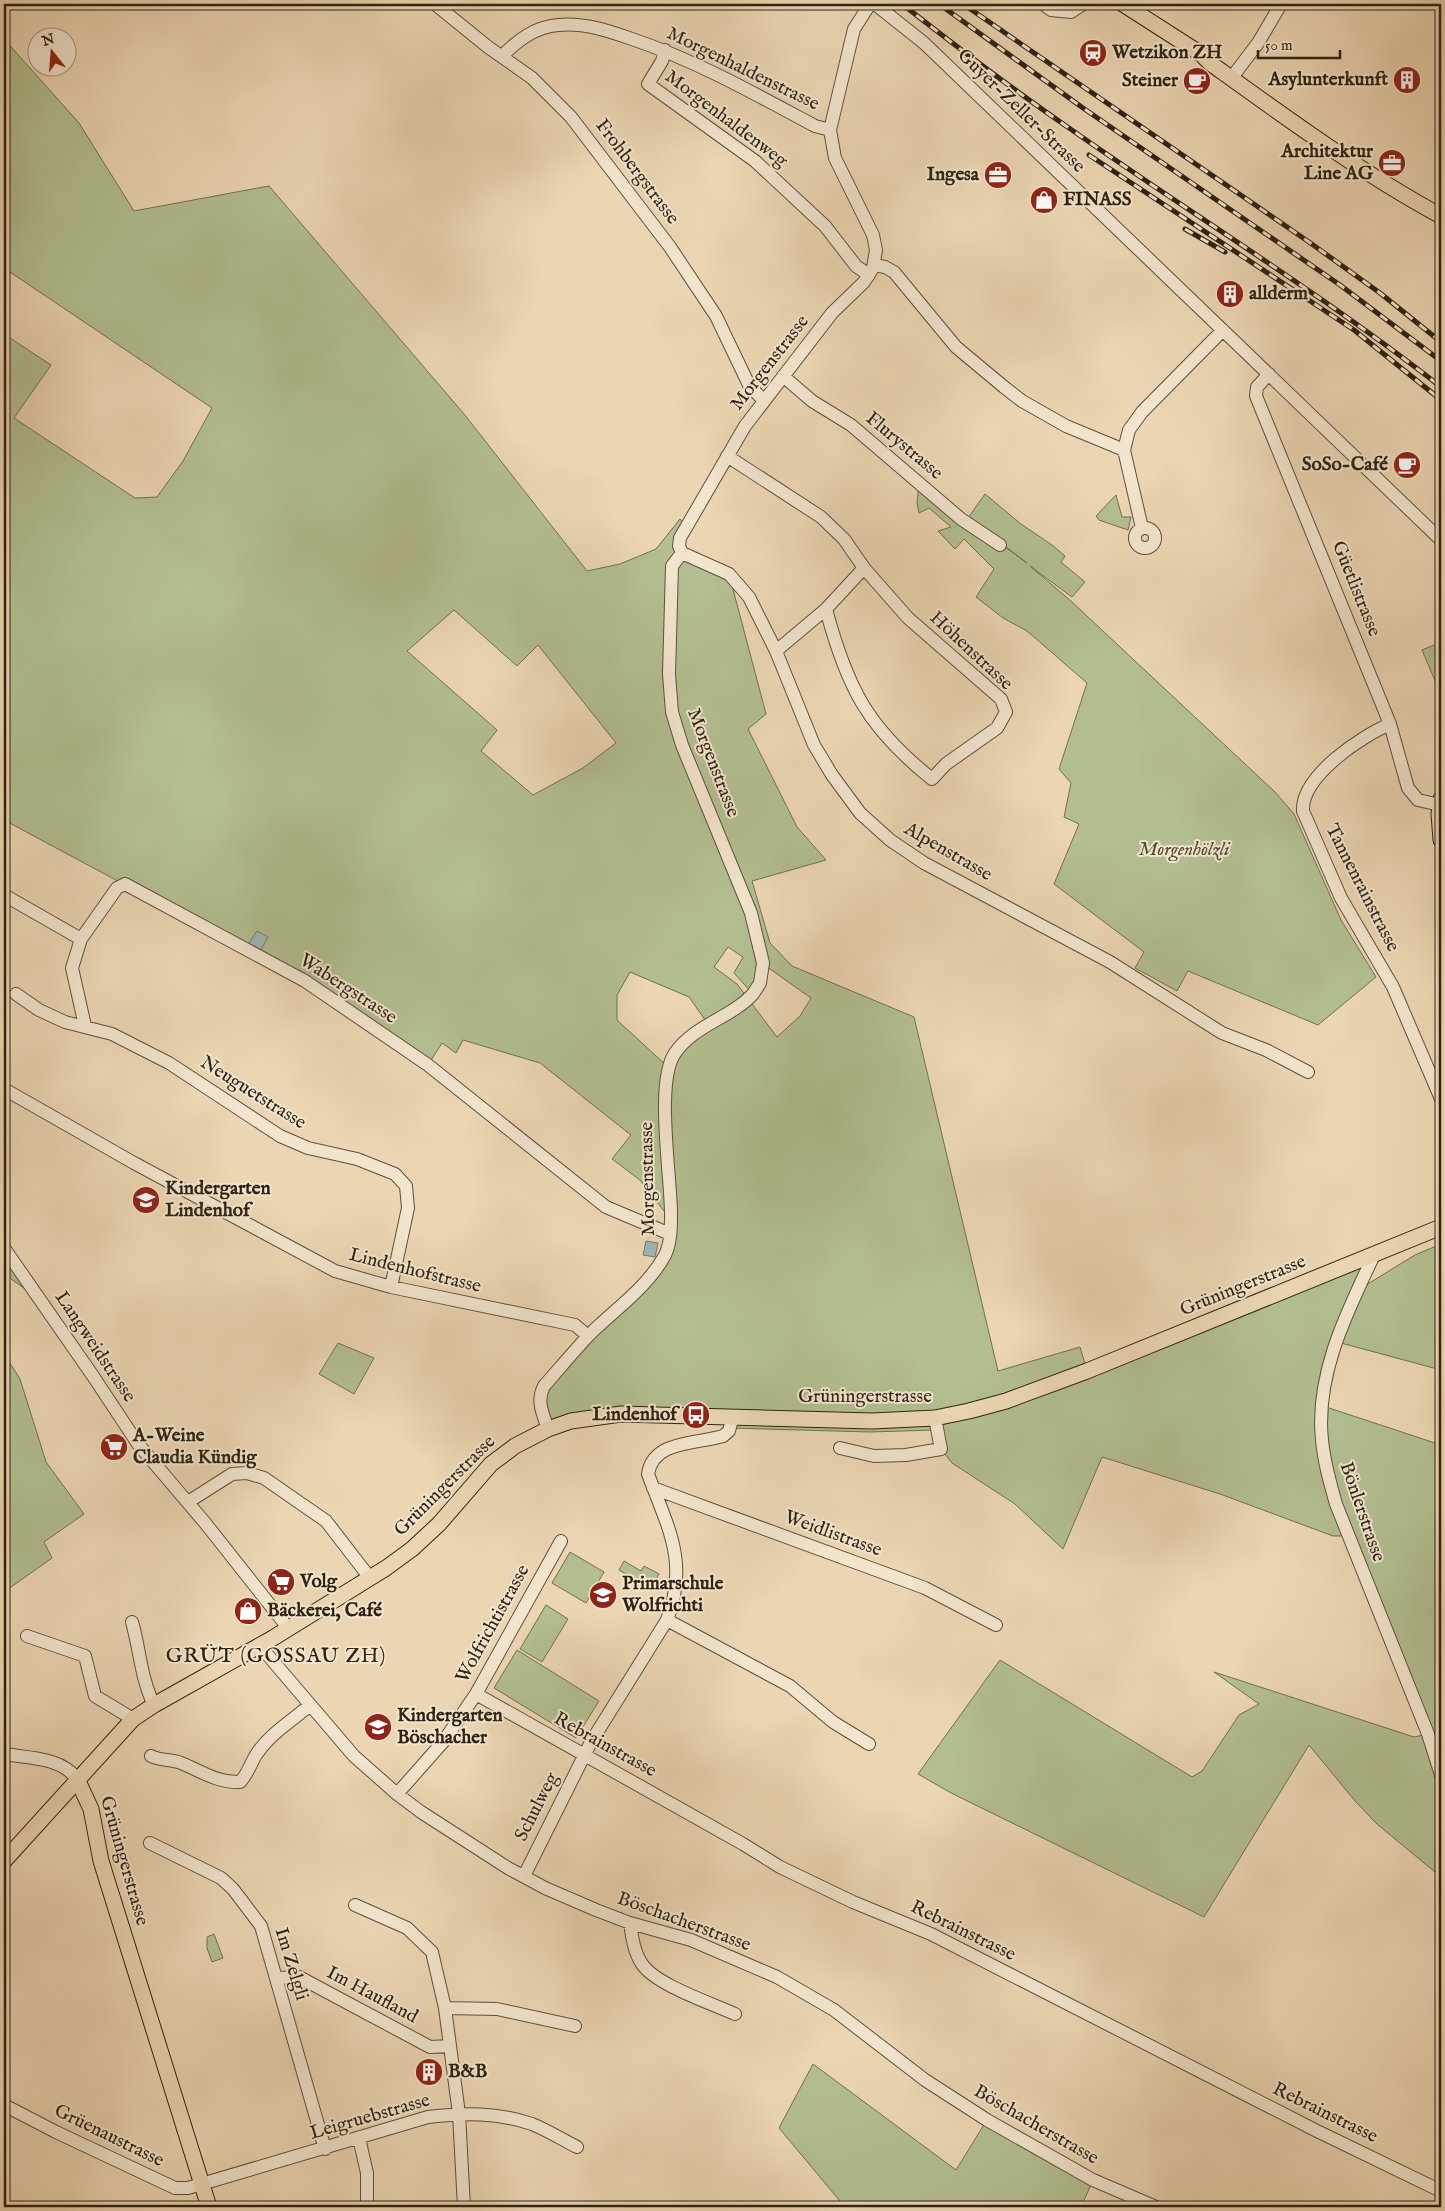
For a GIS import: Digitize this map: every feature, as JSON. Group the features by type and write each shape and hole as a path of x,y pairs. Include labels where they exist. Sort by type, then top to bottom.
{"main road":[{"path":"1132,6 1201,54 1210,64 1298,126 1417,203 1441,216"},
{"path":"1201,54 1216,57 1341,144 1441,207"},
{"path":"1440,802 1441,840"},
{"name":"Grüningerstrasse","path":"209,2207 101,1861 91,1809 77,1779 133,1719 154,1705 289,1629 370,1578 420,1541 439,1524 491,1464 526,1439 548,1429 571,1421 622,1414 872,1421 934,1418 969,1411 1015,1398 1441,1227"},
{"path":"4,1861 77,1779"}],"street":[{"name":"Frohbergstrasse","path":"435,4 532,78 571,117 670,247 716,316 749,385 764,401"},
{"path":"870,4 854,28 830,130 835,158 874,235 876,250 872,270 885,267 894,272 956,347 1022,401 1066,426 1124,450"},
{"name":"Guyer-Zeller-Strasse","path":"875,4 924,43 1441,540"},
{"path":"1043,4 1051,10 1070,12 1083,4"},
{"path":"1236,72 1258,43 1281,4"},
{"name":"Morgenhaldenstrasse","path":"502,56 526,35 556,25 577,24 618,34 665,50 704,67 816,126 830,130"},
{"name":"Morgenhaldenweg","path":"665,50 662,61 648,84 756,161 825,226 856,266 872,270"},
{"name":"Morgenstrasse","path":"548,1429 540,1408 540,1395 544,1386 588,1336 642,1286 665,1256 670,1234 671,1195 665,1091 668,1068 675,1053 688,1038 754,994 760,983 763,964 751,913 682,745 672,712 669,674 672,566 682,553 679,546 680,538 745,426 832,313 872,270"},
{"path":"1142,528 1124,450 1129,430 1138,417 1223,330"},
{"name":"Güetlistrasse","path":"1269,374 1257,387 1256,396 1258,404 1390,724 1410,792 1418,800 1440,802"},
{"name":"Flurystrasse","path":"783,376 812,401 851,425 961,519 1000,545"},
{"name":"Höhenstrasse","path":"727,456 821,518 844,539 864,568 908,618 1001,699 1006,712 997,728 946,764 932,780 906,759 881,732 861,704 844,669 826,609"},
{"name":"Alpenstrasse","path":"682,553 729,574 749,597 776,651 814,745 832,775 860,813 890,840 924,863 1110,962 1222,1033 1266,1050 1308,1072"},
{"path":"776,651 826,609 864,568"},
{"name":"Tannenrainstrasse","path":"1390,724 1372,731 1346,750 1321,774 1305,796 1303,811 1341,898 1393,987 1441,1099"},
{"name":"Wabergstrasse","path":"84,1026 72,968 81,940 117,888 125,884 304,981 428,1065 606,1207 670,1234"},
{"path":"4,895 81,940"},
{"name":"Neuguetstrasse","path":"16,994 39,1010 65,1022 112,1034 170,1063 280,1136 308,1148 357,1159 395,1174 406,1186 408,1208 391,1287"},
{"name":"Lindenhofstrasse","path":"4,1089 134,1163 335,1271 391,1287 575,1325 588,1336"},
{"name":"Langweidstrasse","path":"4,1248 138,1444 188,1502 289,1629"},
{"name":"Bönlerstrasse","path":"1374,1255 1340,1331 1323,1399 1322,1439 1328,1478 1336,1504 1428,1734 1441,1776"},
{"name":"Schulweg","path":"524,1876 591,1742 667,1620 675,1596 677,1563 673,1542 648,1474 651,1463 657,1454 668,1448 723,1436 729,1431 733,1416"},
{"path":"840,1448 874,1456 906,1455 941,1449 934,1418"},
{"path":"188,1502 232,1474 247,1473 264,1478 326,1521 370,1578"},
{"name":"Weidlistrasse","path":"653,1488 925,1588 996,1625"},
{"name":"Wolfrichtistrasse","path":"397,1794 444,1742 476,1694 561,1541"},
{"path":"667,1620 790,1686 833,1722 869,1744"},
{"path":"132,1622 138,1644 142,1675 154,1705"},
{"path":"27,1636 85,1656 96,1696 133,1719"},
{"name":"Böschacherstrasse","path":"260,1646 354,1756 420,1812 524,1876 566,1897 630,1923 691,1940 777,1977 834,2010 925,2080 986,2120 1093,2180 1156,2207"},
{"name":"Rebrainstrasse","path":"476,1694 744,1844 780,1867 853,1902 931,1934 1317,2131 1441,2191"},
{"path":"151,1756 159,1760 179,1762 209,1777 230,1782 240,1782 246,1775 257,1753 267,1741 310,1705"},
{"path":"1428,1734 1441,1730"},
{"path":"4,1754 58,1763 68,1768 77,1779"},
{"name":"Im Zelgli","path":"150,1842 221,1878 234,1889 261,1926 325,2149"},
{"path":"355,1905 408,1928 432,1952 437,1966 445,2008 459,2114 464,2207"},
{"path":"630,1923 633,1943 643,1965 665,1983 735,2014"},
{"name":"Im Haufland","path":"277,1978 299,1977 430,2047 449,2046"},
{"path":"445,2008 497,2008 575,2026"},
{"name":"Grüenaustrasse","path":"4,2105 166,2184 182,2188 201,2184"},
{"name":"Leigruebstrasse","path":"201,2184 325,2149 428,2117 459,2114 509,2117 534,2125 577,2147"},
{"path":"359,2138 367,2174 367,2207"}],"green space":[{"path":"4,39 28,66 28,78 39,78 79,123 134,211 269,186 464,414 587,571 620,564 656,549 680,519 687,527 679,546 729,574 766,714 748,729 797,827 826,860 752,881 770,943 792,966 914,1017 998,1371 1080,1347 1087,1370 1374,1255 1340,1331 1326,1407 1441,1445 1441,1877 1377,1824 1355,1801 1309,1745 1204,1917 951,1793 918,1774 1000,1660 1192,1777 1202,1771 1239,1715 1259,1704 1214,1672 1414,1737 1428,1734 1348,1536 1333,1536 1220,1494 1102,1457 1063,1549 1015,1504 952,1463 941,1449 935,1430 870,1432 730,1428 733,1417 622,1414 548,1429 540,1395 665,1256 671,1220 640,1180 612,1159 631,1135 540,1063 463,1040 456,1053 442,1043 428,1065 304,981 4,820 4,334 51,365 14,418 135,498 157,497 183,461 212,408 4,268","holes":["454,610 517,666 538,645 616,743 583,768 533,795 481,751 497,730 407,651","728,947 743,957 734,973 753,994 763,964 811,998 800,1016 777,1037 737,984 714,967","630,972 689,997 708,1024 668,1067 617,1020 617,995"]},
{"name":"Morgenhölzli","path":"919,484 1027,563 968,518 985,494 1021,524 1065,556 1061,562 1085,582 1072,597 1030,566 1072,602 1275,792 1294,814 1341,920 1376,977 1318,1025 1188,971 1177,991 1135,968 1144,952 1054,884 1079,824 1064,817 1071,783 1059,769 1087,683 1027,631 1003,618 976,597 994,569 964,539 955,549 938,531 951,527 929,508 919,513 917,502"},
{"path":"1116,495 1122,517 1131,517 1128,530 1099,520 1096,516"},
{"path":"1441,642 1441,695 1422,650"},
{"path":"1441,1244 1441,1370 1341,1343 1366,1285 1415,1255"},
{"path":"4,1248 41,1300 4,1274"},
{"path":"338,1343 374,1358 354,1394 319,1374"},
{"path":"4,1354 20,1379 46,1462 84,1514 44,1542 52,1558 4,1592"},
{"path":"570,1552 604,1572 586,1603 552,1583"},
{"path":"624,1561 641,1571 644,1566 659,1574 651,1588 619,1570"},
{"path":"546,1605 568,1619 542,1662 520,1649"},
{"path":"517,1650 599,1701 576,1738 494,1688"},
{"path":"214,1934 223,1958 212,1962 207,1948 207,1937"},
{"path":"813,2064 956,2170 987,2120 1093,2180 1081,2207 845,2207 779,2128"}],"water":[{"path":"257,931 268,937 261,950 249,943"},
{"path":"646,1241 658,1243 655,1257 643,1255"}],"railway":[{"path":"902,4 985,68 1048,113 1304,287 1441,387"},
{"path":"939,4 1083,108 1340,285 1441,361"},
{"path":"963,4 1309,242 1380,293 1441,342"},
{"path":"1089,155 1354,330 1441,400"},
{"path":"1185,229 1225,252"}],"place":[{"name":"Wetzikon ZH","path":"1093,53"},
{"name":"Asylunterkunft","path":"1407,80"},
{"name":"Steiner","path":"1197,81"},
{"name":"Architektur Line AG","path":"1392,163"},
{"name":"Ingesa","path":"998,175"},
{"name":"FINASS","path":"1044,200"},
{"name":"allderm","path":"1230,294"},
{"name":"SoSo-Café","path":"1407,465"},
{"name":"Kindergarten Lindenhof","path":"146,1200"},
{"name":"Lindenhof","path":"696,1415"},
{"name":"A-Weine Claudia Kündig","path":"114,1447"},
{"name":"Volg","path":"281,1582"},
{"name":"Primarschule Wolfrichti","path":"603,1595"},
{"name":"Bäckerei, Café","path":"248,1611"},
{"name":"Kindergarten Böschacher","path":"378,1727"},
{"name":"B&B","path":"429,2072"}],"district":[{"name":"GRÜT (GOSSAU ZH)","path":"276,1656"}]}
